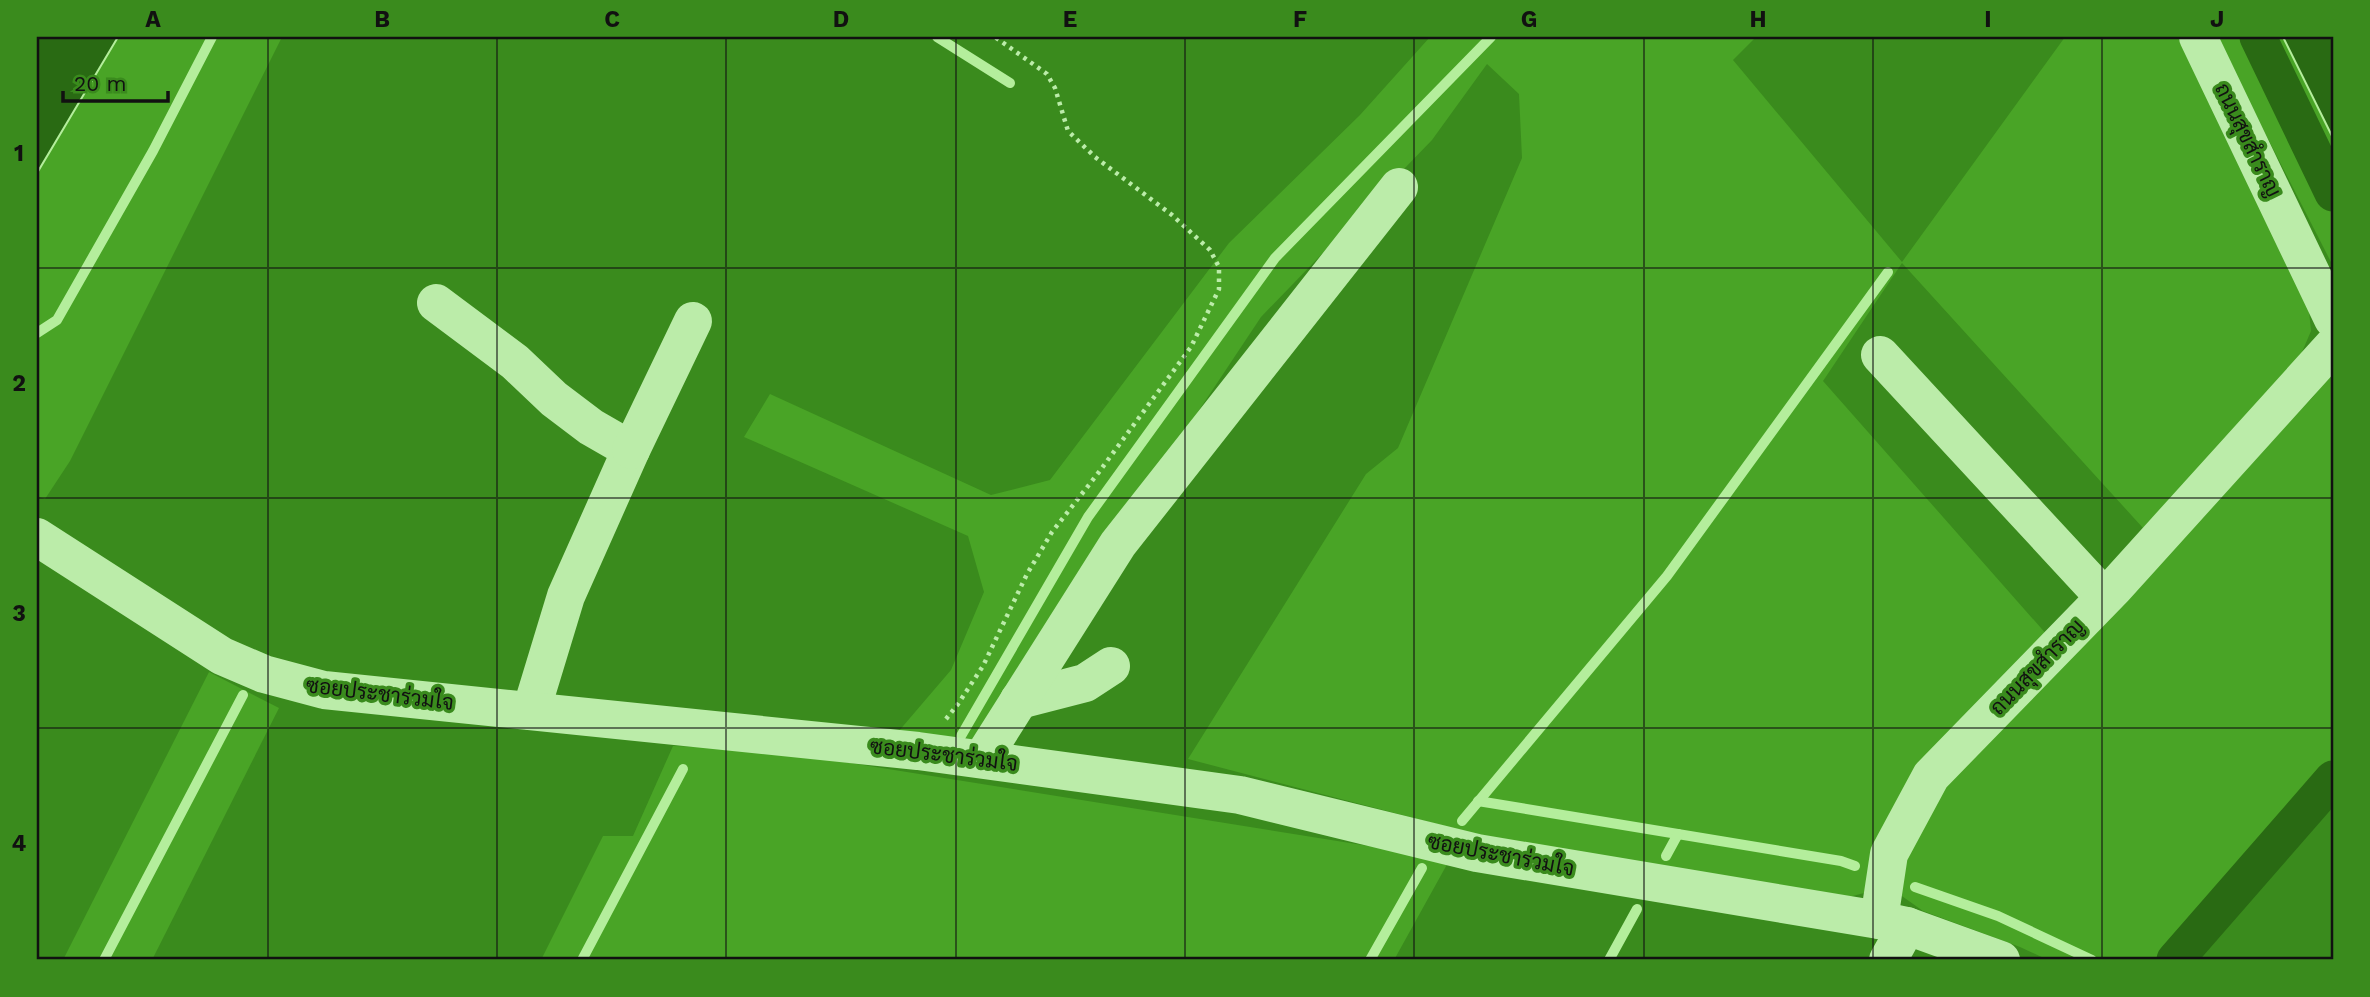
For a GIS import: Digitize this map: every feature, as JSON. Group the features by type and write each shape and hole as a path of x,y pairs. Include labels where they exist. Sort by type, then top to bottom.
{"street":[{"name":"ถนนสุขสำราญ","path":"2198,37 2333,319"},
{"path":"982,759 1118,544 1399,187"},
{"path":"436,303 515,362 554,399 591,427 631,450"},
{"path":"531,711 566,596 631,450 693,321"},
{"name":"ถนนสุขสำราญ","path":"1893,923 1889,854 1931,776 2104,597 2333,346"},
{"path":"1880,355 2104,597"},
{"name":"ซอยประชาร่วมใจ","path":"37,537 222,656 264,674 324,691 918,751 1240,795 1477,853 1893,923"},
{"path":"1019,700 1085,682 1111,666"},
{"path":"1888,960 1893,923 2001,960"}],"path":[{"path":"918,751 958,704 983,666 1027,574 1052,531 1099,472 1191,346 1219,289 1219,267 1210,250 1172,215 1095,157 1068,131 1055,88 1047,74 995,37"}],"shaded area":[{"path":"37,37 118,37 37,173"},
{"path":"118,37 282,37 70,461 45,499 37,496 37,173"},
{"path":"1430,37 1756,37 1733,60 1902,262 2065,37 2178,37 2308,301 2311,331 2296,366 2143,528 1902,263 1823,381 2048,636 1877,842 1864,893 1845,898 1475,834 1188,759 1366,474 1398,448 1522,158 1519,94 1487,64 1432,140 1261,317 979,741 898,732 951,670 984,592 968,536 744,437 770,394 991,495 1050,480 1229,243 1360,115"},
{"path":"2216,37 2283,37 2333,138 2333,266"},
{"path":"2283,37 2333,37 2333,138"},
{"path":"2333,370 2333,799 2189,960 2048,960 1923,911 1899,894 1904,854 1945,782 2313,397"},
{"path":"209,672 279,708 152,960 63,960"},
{"path":"673,746 763,749 1450,859 1394,960 541,960 603,836 633,836"}],"waterway":[{"path":"37,333 57,320 153,151 212,37"},
{"path":"937,37 1010,83"},
{"path":"961,736 1088,517 1275,258 1491,37"},
{"path":"2258,37 2333,193"},
{"path":"1462,821 1667,576 1888,272"},
{"path":"104,960 243,695"},
{"path":"582,960 683,769"},
{"path":"2175,960 2333,779"},
{"path":"1478,801 1841,861 1855,866"},
{"path":"1666,856 1678,834"},
{"path":"1370,960 1422,868"},
{"path":"1915,887 1998,916 2092,960"},
{"path":"1609,960 1637,909"}]}
